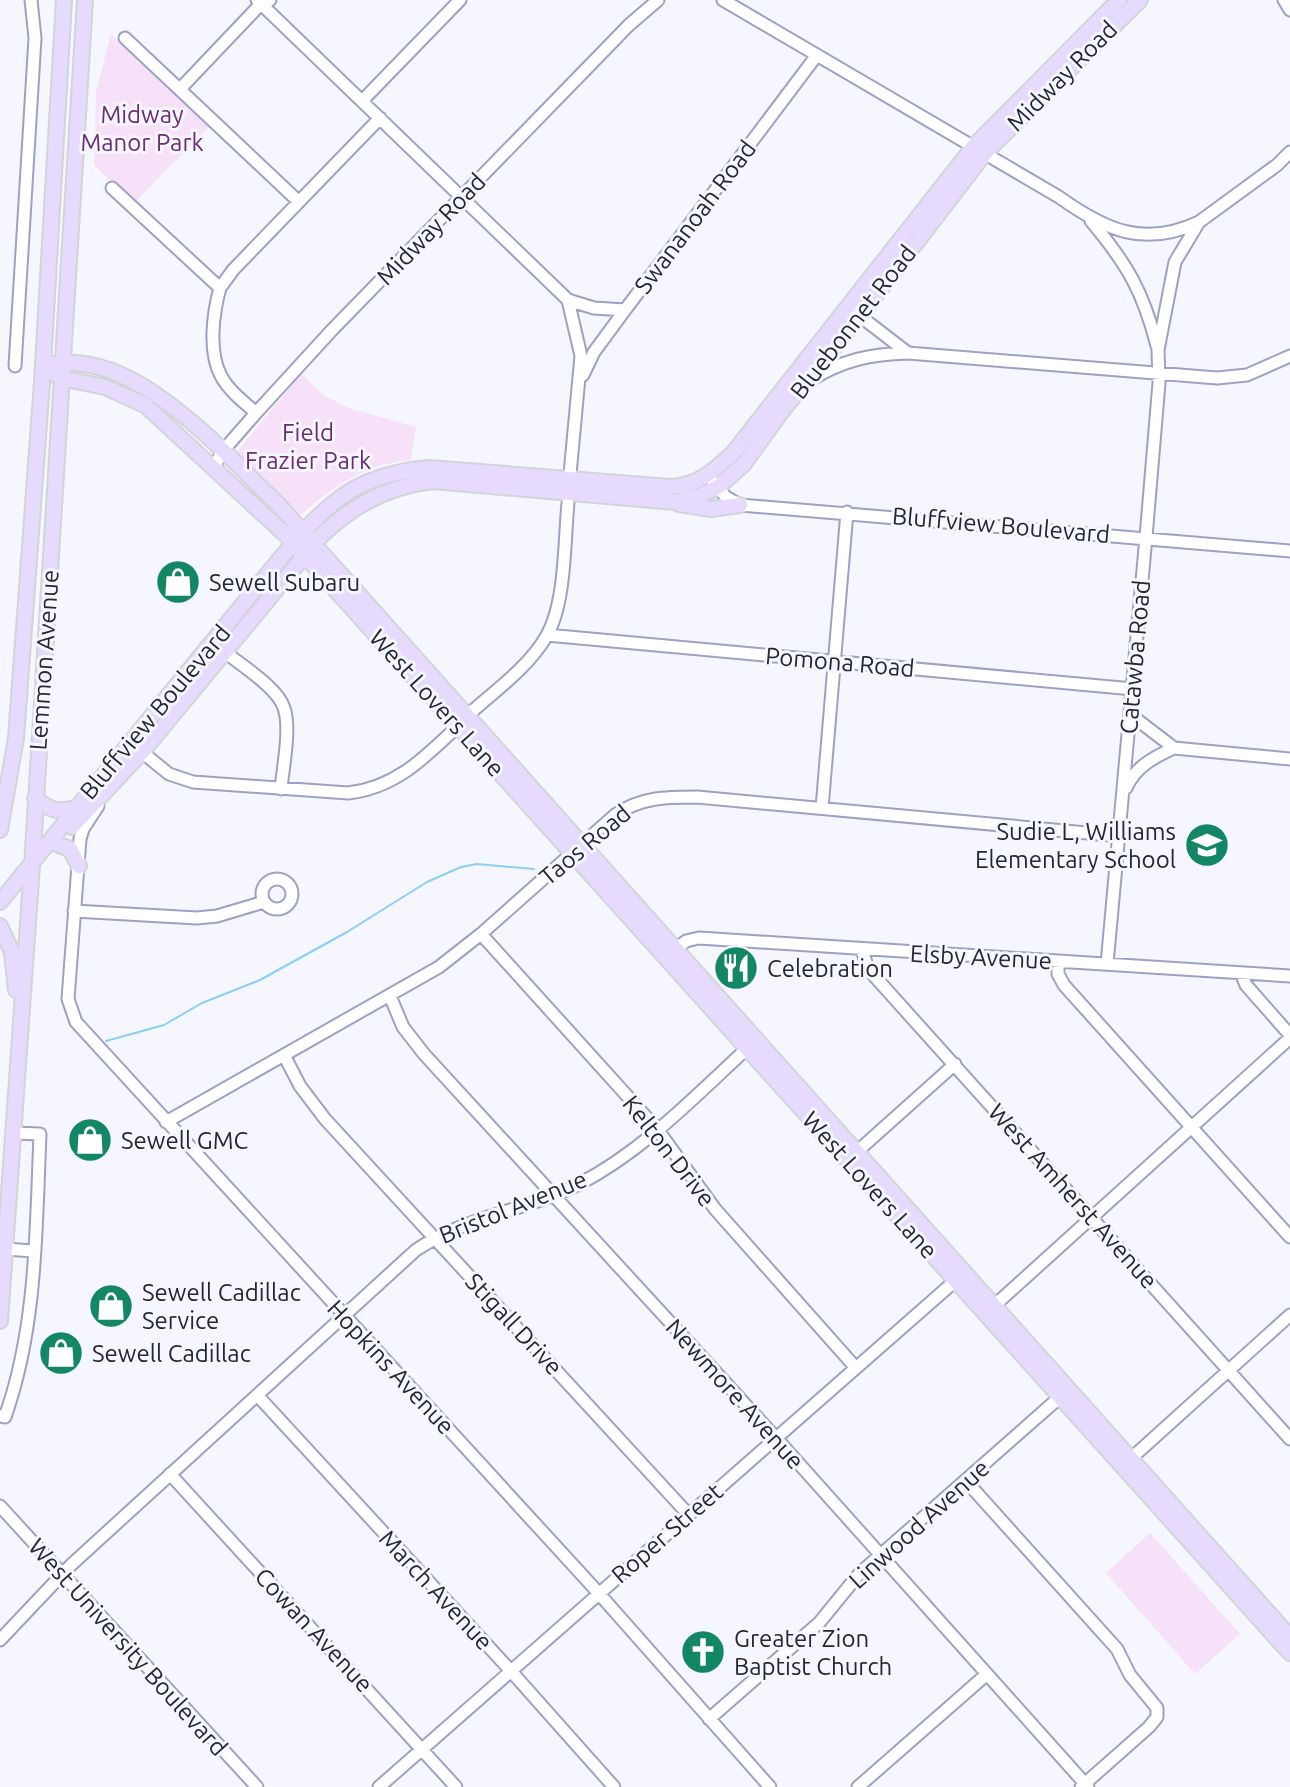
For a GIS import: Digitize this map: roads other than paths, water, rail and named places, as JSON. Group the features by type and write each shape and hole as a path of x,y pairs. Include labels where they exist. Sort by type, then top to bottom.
{"main road":[{"name":"Lemmon Avenue","path":"0,830 16,738 43,367 64,0"},
{"name":"Lemmon Avenue","path":"0,1321 7,1132 20,1022 32,866 85,0"},
{"name":"Midway Road","path":"979,150 1119,0"},
{"name":"Midway Road","path":"979,150 1140,0"},
{"name":"Bluebonnet Road","path":"713,482 743,465 854,312 979,150"},
{"name":"Bluebonnet Road","path":"713,482 797,369 854,312"},
{"name":"West Lovers Lane","path":"43,367 62,361 104,369 145,387 177,410 222,452 1265,1617 1290,1653"},
{"name":"West Lovers Lane","path":"43,367 61,378 105,387 133,398 160,416 214,467 298,538"},
{"name":"Bluffview Boulevard","path":"219,647 298,538 341,497 376,477 394,472 445,468 569,491 683,487 713,482"},
{"name":"Bluffview Boulevard","path":"0,902 76,808 136,747 219,647 338,519 358,505 403,485 433,481 675,502 699,496 713,482"},
{"path":"675,502 711,509 740,505"},
{"path":"29,559 50,560"},
{"path":"27,592 36,593 38,598 36,646 44,664"},
{"name":"Bluffview Boulevard","path":"32,866 45,858 108,790 136,747"},
{"path":"35,798 60,812 76,808"},
{"path":"57,844 70,849 79,866"},
{"path":"0,926 12,952 20,1022"},
{"name":"West Lovers Lane","path":"1265,1617 1290,1637"}],"street":[{"path":"15,366 35,38 31,0"},
{"path":"362,101 460,0"},
{"name":"Midway Road","path":"214,467 222,452 256,413 462,196 629,25 658,0"},
{"path":"723,0 1059,197 1090,219 1122,231 1147,235 1172,232 1199,222 1290,152"},
{"path":"1284,0 1290,10"},
{"path":"180,89 263,2 568,300 594,308 625,310"},
{"path":"125,38 298,201"},
{"name":"Swananoah Road","path":"580,383 594,352 817,55"},
{"path":"256,413 229,387 217,366 214,317 220,288 233,270 380,118"},
{"path":"112,188 220,288"},
{"name":"Catawba Road","path":"1090,219 1117,252 1136,283 1158,350"},
{"name":"Catawba Road","path":"1107,964 1146,537 1158,350 1175,262 1199,222"},
{"path":"136,747 169,774 181,779 348,793 384,786 412,768 526,662 547,635 558,602 580,383 580,347 568,300"},
{"path":"854,312 908,353"},
{"path":"874,354 885,337"},
{"path":"803,384 837,365 874,354 908,353 1233,377 1266,368 1290,356"},
{"path":"713,482 732,502 740,505"},
{"name":"Bluffview Boulevard","path":"740,505 1290,551"},
{"path":"822,808 847,512"},
{"name":"Pomona Road","path":"547,635 1133,689"},
{"path":"219,647 272,690 284,706 287,719 281,789"},
{"path":"1131,715 1174,748"},
{"path":"1122,800 1135,773 1157,756 1174,748 1290,759"},
{"name":"Hopkins Avenue","path":"108,790 83,829 68,999 71,1015 599,1593 770,1787"},
{"name":"Taos Road","path":"166,1122 439,967 626,807 652,798 697,797 1120,836"},
{"path":"74,911 197,918 217,916 264,902"},
{"name":"Kelton Drive","path":"481,934 657,1129 724,1220 856,1368"},
{"name":"Elsby Avenue","path":"672,954 686,941 699,938 1290,976"},
{"name":"West Amherst Avenue","path":"862,950 868,969 1290,1439"},
{"path":"1058,962 1058,974 1064,985 1290,1237"},
{"path":"990,1309 1193,1128 1290,1036 1246,985 1241,973"},
{"name":"Newmore Avenue","path":"390,996 403,1027 424,1054 776,1438 1084,1786"},
{"name":"Bristol Avenue","path":"0,1640 62,1575 397,1265 434,1238 463,1224 554,1194 609,1167 657,1129 752,1044"},
{"name":"Stigall Drive","path":"284,1055 300,1086 325,1119 688,1514"},
{"path":"852,1156 955,1064"},
{"path":"0,1416 5,1417 23,1357 29,1312 40,1134 7,1132"},
{"path":"5,1249 33,1251"},
{"name":"Roper Street","path":"379,1787 960,1276"},
{"path":"1127,1462 1290,1315"},
{"name":"Linwood Avenue","path":"709,1719 819,1623 850,1584 880,1555 1065,1393"},
{"name":"March Avenue","path":"257,1395 614,1787"},
{"name":"Cowan Avenue","path":"170,1474 456,1787"},
{"path":"966,1481 1117,1649 1130,1675 1157,1708 1155,1720 1084,1786"},
{"name":"West University Boulevard","path":"0,1506 257,1787"},
{"path":"858,1787 987,1674"}],"waterway":[{"path":"106,1041 164,1025 202,1003 260,980 347,932 427,882 461,867 477,864 534,869"}],"place":[{"name":"Sewell Subaru","path":"178,582"},
{"name":"Sudie L, Williams Elementary School","path":"1207,845"},
{"name":"Celebration","path":"736,968"},
{"name":"Sewell GMC","path":"90,1140"},
{"name":"Sewell Cadillac Service","path":"111,1306"},
{"name":"Sewell Cadillac","path":"61,1353"},
{"name":"Greater Zion Baptist Church","path":"703,1652"}],"park label":[{"name":"Midway Manor Park","path":"142,128"},
{"name":"Field Frazier Park","path":"308,446"}]}
